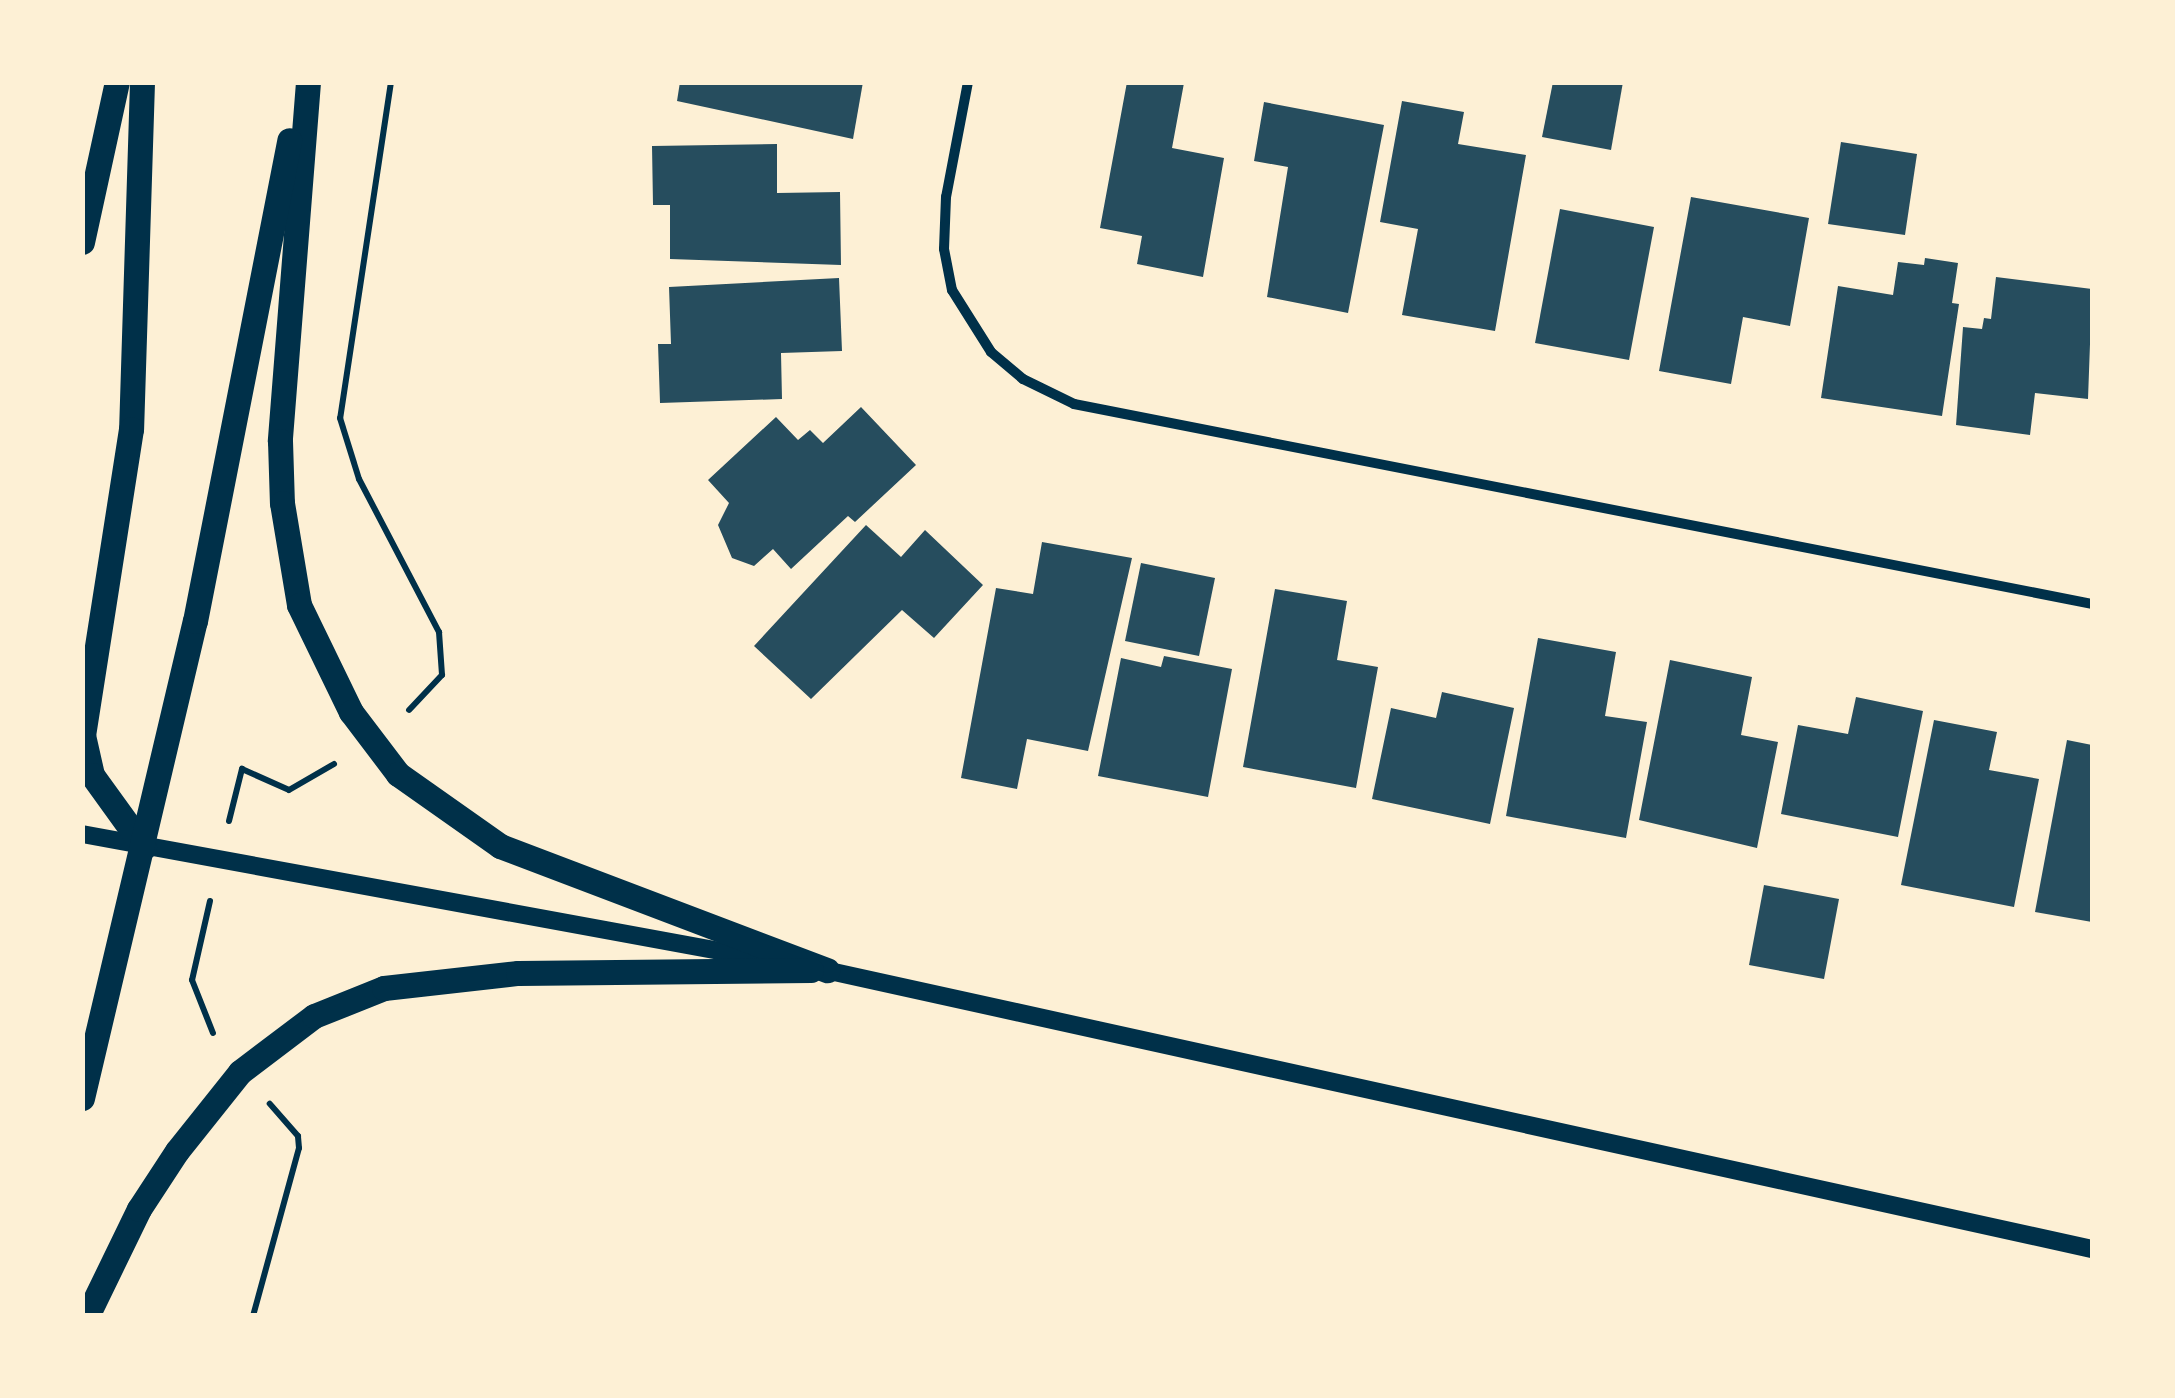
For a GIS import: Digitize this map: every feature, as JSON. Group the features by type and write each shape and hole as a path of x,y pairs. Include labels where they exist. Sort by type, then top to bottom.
{"main road":[{"path":"82,242 118,82"},
{"path":"142,82 132,429 83,736 92,775 144,847"},
{"path":"82,1098 144,847 304,82"},
{"path":"304,82 280,440 282,503 300,605 351,712 398,774 500,846 827,970"},
{"path":"88,1316 140,1208 177,1151 240,1072 314,1016 384,988 518,973 827,970"}],"street":[{"path":"968,82 944,250 952,290 972,325 1024,380 1074,404 2092,604"},
{"path":"82,834 827,970 2092,1248"}],"path":[{"path":"391,82 340,418 359,479 439,632 442,675 422,699"},
{"path":"236,791 242,769 289,790 339,760"},
{"path":"199,945 192,980 220,1048"},
{"path":"253,1316 297,1166 298,1136 289,1122"}],"building":[{"path":"680,82 863,82 853,139 677,101"},
{"path":"1127,82 1184,83 1172,148 1224,158 1203,277 1137,264 1142,236 1100,228"},
{"path":"1553,82 1623,82 1611,150 1542,137"},
{"path":"1402,101 1464,112 1458,144 1526,155 1495,331 1402,315 1418,229 1380,222"},
{"path":"1264,102 1384,125 1348,313 1267,297 1288,167 1254,161"},
{"path":"1841,142 1917,154 1905,235 1828,224"},
{"path":"777,144 777,193 840,192 841,265 670,259 670,205 653,205 652,146"},
{"path":"1691,197 1809,218 1790,326 1743,317 1731,384 1659,371"},
{"path":"1560,209 1654,227 1629,360 1535,343"},
{"path":"1925,258 1958,263 1952,303 1959,304 1942,416 1821,398 1838,286 1893,295 1898,262 1924,265"},
{"path":"1996,277 2092,289 2088,399 2035,393 2030,435 1956,425 1963,327 1982,329 1984,318 1991,319"},
{"path":"839,278 842,351 781,353 782,399 660,403 658,344 671,344 669,287"},
{"path":"861,407 916,465 855,522 848,516 791,569 773,549 754,566 732,558 718,525 729,503 708,480 776,417 798,440 810,430 823,443"},
{"path":"866,525 901,557 925,530 983,585 934,638 902,610 811,699 754,646"},
{"path":"1042,542 1132,558 1088,751 1027,739 1017,789 961,778 996,588 1033,594"},
{"path":"1141,563 1215,578 1199,656 1125,641"},
{"path":"1275,589 1347,601 1337,660 1378,667 1356,788 1243,767"},
{"path":"1538,638 1616,652 1605,716 1647,722 1626,838 1506,816"},
{"path":"1164,656 1232,669 1208,797 1098,776 1121,658 1161,667"},
{"path":"1670,660 1752,677 1741,735 1778,742 1757,848 1639,820"},
{"path":"1442,692 1514,708 1490,824 1372,799 1391,708 1436,718"},
{"path":"1856,697 1923,711 1898,837 1781,814 1798,725 1848,734"},
{"path":"1934,720 1997,732 1989,770 2039,779 2014,907 1901,885"},
{"path":"2067,740 2092,745 2092,922 2035,912"},
{"path":"1764,885 1839,899 1824,979 1749,965"}]}
